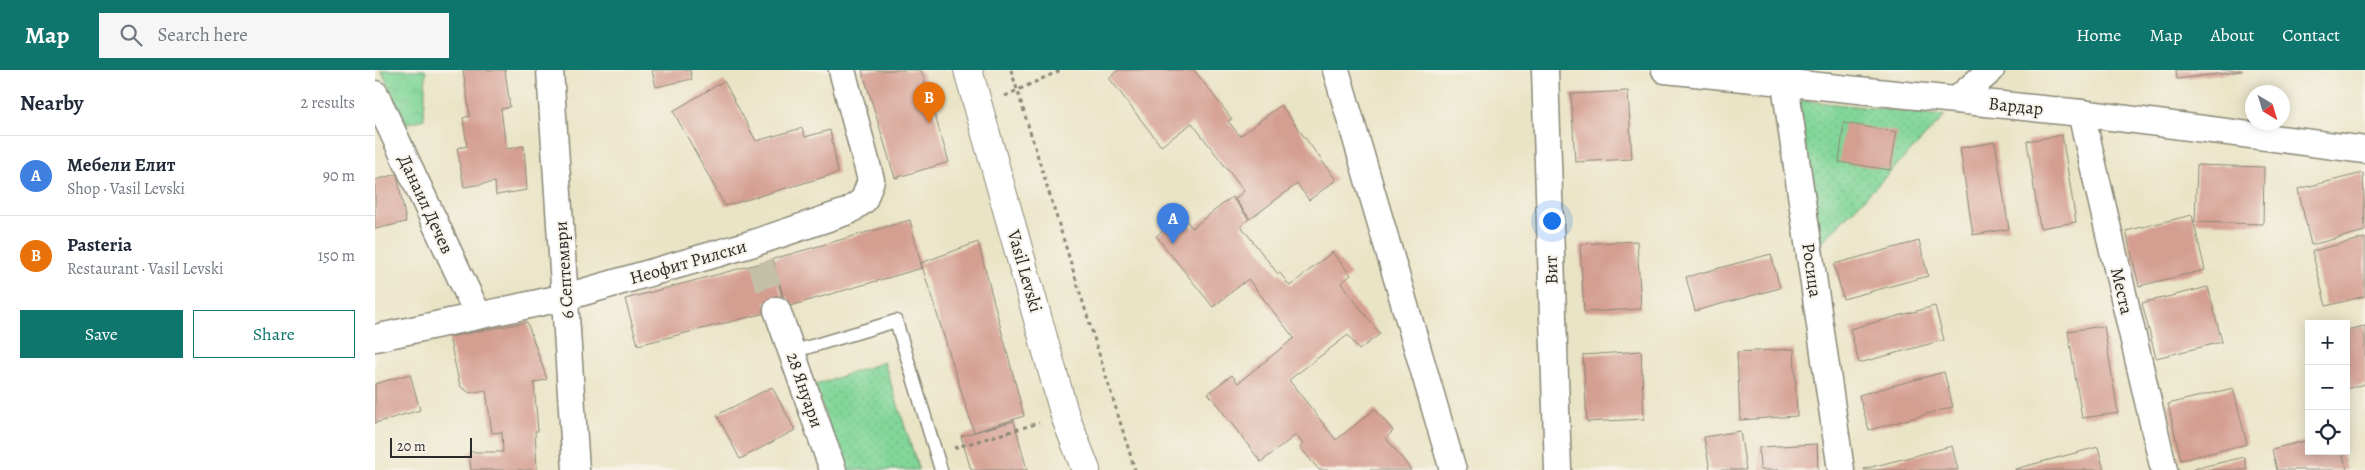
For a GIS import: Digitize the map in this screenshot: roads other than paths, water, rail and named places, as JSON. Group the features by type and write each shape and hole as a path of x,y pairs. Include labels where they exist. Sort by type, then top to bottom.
{"street":[{"name":"6 Септември","path":"550,70 576,470"},
{"name":"Неофит Рилски","path":"375,338 757,253 849,211 864,200 871,180 842,70"},
{"name":"Vasil Levski","path":"968,70 1065,416 1086,470"},
{"path":"1336,70 1453,470"},
{"name":"Вит","path":"1545,70 1558,470"},
{"name":"Вардар","path":"1665,70 1784,76 1957,100 2081,113 2365,150"},
{"path":"1957,100 1991,70"},
{"name":"Росица","path":"1784,76 1841,470"},
{"name":"Данаил Дечев","path":"375,94 478,315"},
{"name":"Места","path":"2081,113 2164,470"},
{"name":"28 Януари","path":"777,310 833,470"}],"lane":[{"path":"792,352 896,321 941,470"}],"tunnel":[{"path":"760,263 777,310"}],"place":[{"name":"Pasteria","path":"929,123"},
{"name":"Мебели Елит","path":"1173,244"}]}
